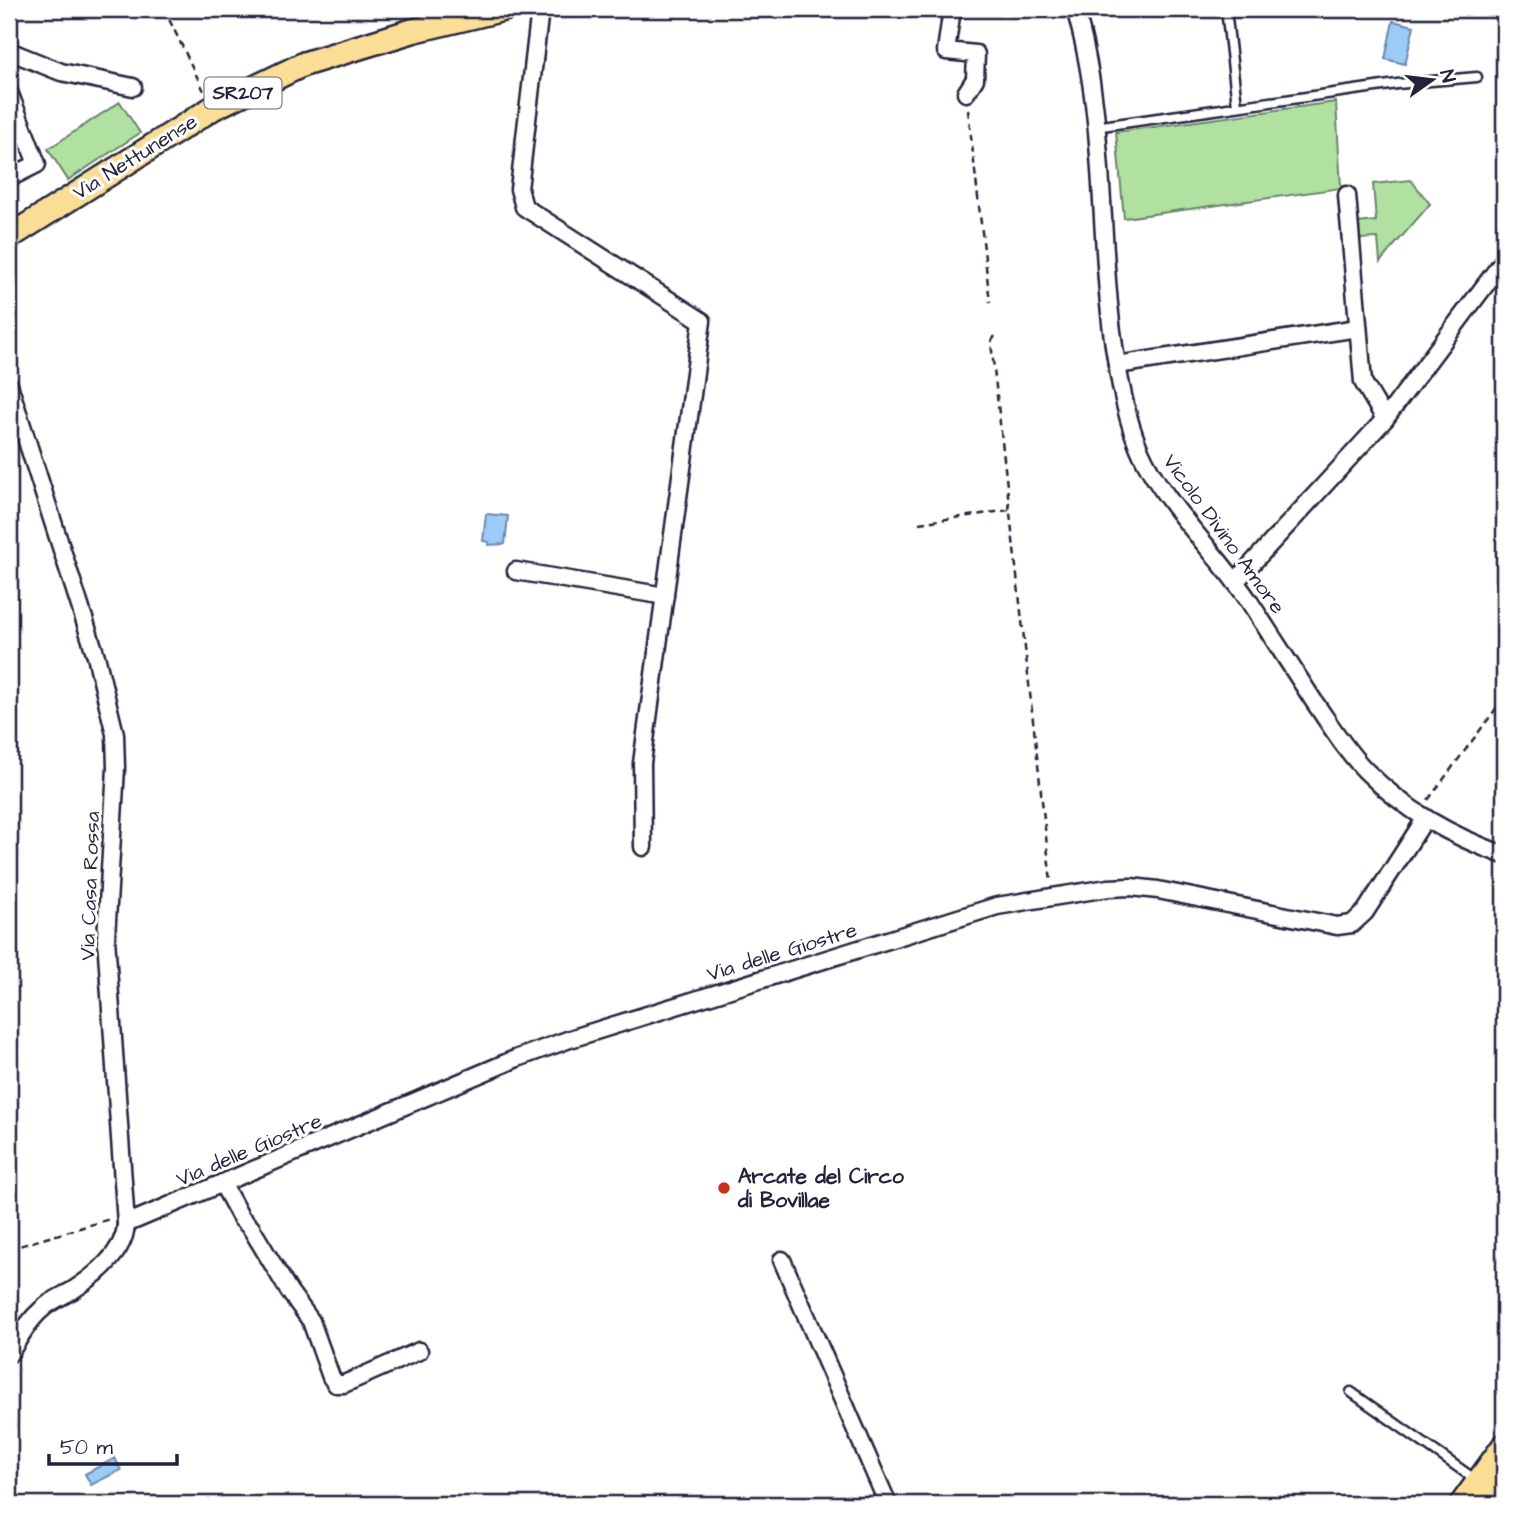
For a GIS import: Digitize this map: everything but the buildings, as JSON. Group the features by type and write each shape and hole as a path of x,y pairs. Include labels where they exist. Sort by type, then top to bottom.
{"main road":[{"name":"Via Nettunense","path":"9,237 213,108 304,64 412,31 501,9"},
{"path":"1462,1504 1504,1446"},
{"path":"1485,1504 1504,1478"}],"street":[{"path":"540,9 519,189 524,207 702,321 642,763 643,847"},
{"path":"956,9 951,16 946,51 976,54 975,79 966,93"},
{"name":"Vicolo Divino Amore","path":"1075,9 1087,56 1117,365 1127,412 1146,461 1177,510 1235,582 1339,739 1365,770 1422,816 1456,836 1504,855"},
{"path":"9,51 61,72 133,87"},
{"path":"9,92 37,164 9,178"},
{"path":"1347,195 1363,382 1385,419"},
{"path":"1235,582 1385,419 1504,260"},
{"path":"1117,365 1358,328"},
{"name":"Via Casa Rossa","path":"9,385 96,656 115,734 116,768 106,938 126,1219 126,1236 104,1265 82,1284 41,1309 9,1354"},
{"path":"516,571 665,596"},
{"name":"Via delle Giostre","path":"126,1219 222,1183 515,1059 570,1039 1011,903 1108,888 1142,888 1338,926 1347,925 1355,922 1365,912 1422,816"},
{"path":"222,1183 241,1218 251,1228 289,1291 311,1321 336,1384 344,1384 419,1350"},
{"path":"782,1260 888,1504"}],"lane":[{"path":"1226,9 1237,105"},
{"path":"1095,127 1397,84 1477,77"},
{"path":"1351,1392 1478,1482"}],"path":[{"path":"164,9 213,108"},
{"path":"966,93 990,302"},
{"path":"995,337 991,342 1053,896"},
{"path":"919,523 1010,510"},
{"path":"1422,816 1504,698"},
{"path":"9,1250 126,1219"}],"green space":[{"path":"120,102 140,133 68,180 48,149"},
{"path":"1336,102 1341,188 1124,218 1116,132"},
{"path":"1411,180 1430,204 1380,262 1378,238 1359,239 1358,223 1376,221 1373,184"}],"water":[{"path":"1393,21 1414,26 1405,64 1385,59"},
{"path":"486,514 508,516 505,544 488,545 489,542 483,541"},
{"path":"115,1458 121,1470 91,1485 85,1474"}],"place":[{"name":"Arcate del Circo di Bovillae","path":"724,1188"}]}
